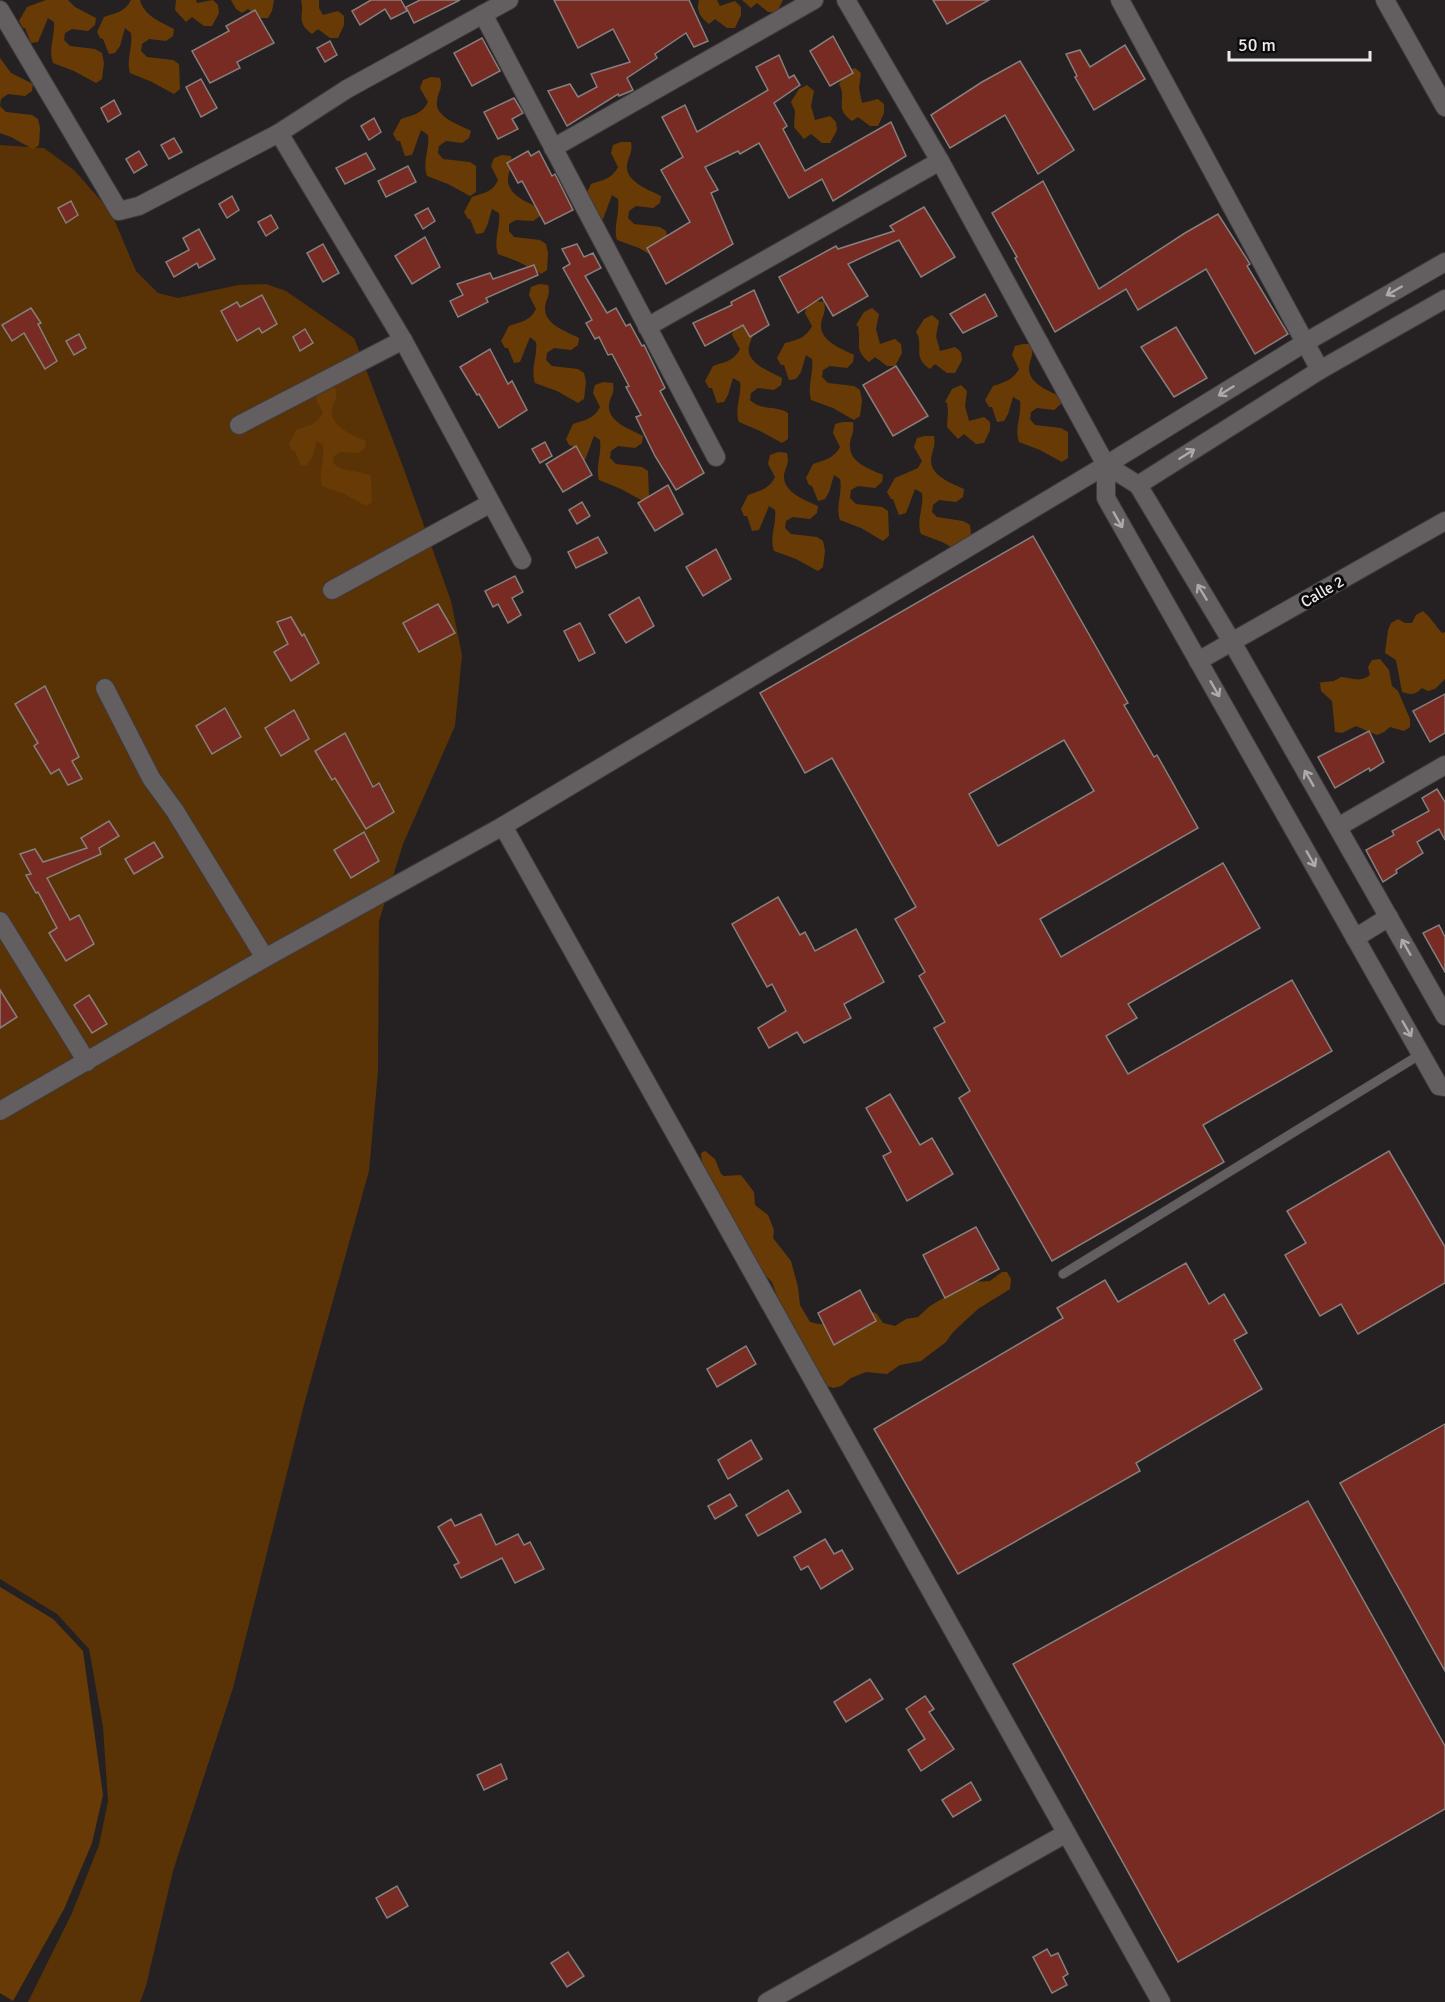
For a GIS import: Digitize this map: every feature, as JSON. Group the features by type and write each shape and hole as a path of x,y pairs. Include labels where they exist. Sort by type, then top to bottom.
{"street":[{"path":"0,10 119,211 139,206 279,133 347,90 509,0"},
{"path":"553,148 814,0"},
{"path":"846,0 940,161 1106,465 1106,498 1443,1090"},
{"path":"1120,0 1320,370"},
{"path":"1385,0 1445,107"},
{"path":"483,14 716,457"},
{"path":"279,133 403,340 522,560"},
{"path":"647,327 940,161"},
{"path":"0,1112 265,958 503,826 1106,465 1306,342 1445,262"},
{"path":"1138,485 1320,370 1445,299"},
{"path":"239,425 403,340"},
{"path":"1106,465 1138,485 1232,642 1443,1010"},
{"path":"332,590 492,503"},
{"name":"Calle 2","path":"1198,661 1445,521"},
{"path":"105,688 151,778 176,811 265,958"},
{"path":"1338,827 1445,765"},
{"path":"503,826 1161,2002"},
{"path":"1355,938 1389,917"},
{"path":"0,921 87,1062"},
{"path":"767,2002 1065,1834"}],"lane":[{"path":"1063,1274 1421,1054"}],"shaded area":[{"path":"46,0 68,0 75,7 96,18 95,25 88,31 72,29 65,33 64,40 70,46 95,49 102,53 104,63 102,79 96,83 53,63 51,53 54,22 48,18 38,42 31,43 25,28 19,21 27,7"},
{"path":"131,0 140,0 149,14 174,29 173,36 166,41 149,39 142,44 141,51 147,57 173,60 179,64 180,89 174,94 130,73 131,33 125,28 120,46 115,53 109,54 103,39 97,32 104,17 123,10"},
{"path":"176,0 196,0 197,3 213,0 218,5 219,13 212,26 204,26 192,17 186,22 175,10"},
{"path":"231,0 274,0 268,18 260,18 248,9 242,13 236,9"},
{"path":"301,0 319,0 319,8 323,15 338,11 344,16 344,25 338,38 330,38 318,29 312,34 307,29 302,22"},
{"path":"699,0 717,0 720,6 735,1 741,7 741,15 735,28 727,28 715,19 709,24 700,14"},
{"path":"742,0 783,0 777,12 768,12 757,3 751,8"},
{"path":"0,58 11,73 33,84 32,91 25,96 8,94 1,99 0,106"},
{"path":"855,68 861,73 859,88 862,103 878,99 884,104 884,113 878,126 870,126 858,117 852,121 843,112 839,84 847,71"},
{"path":"431,77 440,78 441,88 437,107 440,112 449,120 471,131 469,138 462,143 446,141 439,146 438,153 443,159 470,162 476,166 476,192 470,196 427,176 425,166 428,135 421,130 412,155 405,156 400,141 397,141 393,134 401,119 417,113 426,106 428,102 420,88 423,80"},
{"path":"807,85 814,91 811,106 815,120 830,116 836,122 837,130 830,143 822,143 811,134 804,139 794,127 795,111 791,102 799,89"},
{"path":"0,106 6,112 32,115 38,119 39,145 33,149 0,133"},
{"path":"631,142 627,165 630,176 639,185 661,196 660,203 653,208 636,206 629,211 628,218 634,224 660,227 666,231 668,240 661,261 639,248 617,240 618,199 612,195 603,219 596,221 584,199 591,184 607,179 616,171 618,167 611,153 613,145"},
{"path":"0,145 44,148 74,170 111,212 136,271 158,293 178,298 238,285 266,284 286,291 354,338 451,601 462,655 455,726 403,844 379,921 378,1071 369,1171 305,1401 233,1688 173,1871 146,1986 140,2002 28,2002 72,1913 99,1845 108,1801 103,1727 89,1649 57,1614 0,1579"},
{"path":"502,155 511,156 509,186 520,198 541,209 540,216 533,221 516,220 509,224 509,231 514,237 540,240 546,244 547,270 541,274 498,254 496,244 499,213 492,209 483,233 476,234 470,219 464,212 472,197 488,192 496,184 498,180 491,166 494,158"},
{"path":"539,284 548,285 546,315 553,324 579,338 578,345 571,350 554,348 547,353 546,360 552,366 578,369 584,373 586,382 584,399 578,403 557,391 535,383 533,373 536,342 530,337 520,362 514,363 508,348 505,348 501,341 509,326 525,320 534,313 536,309 529,295 531,287"},
{"path":"815,301 824,302 822,332 833,344 854,355 853,362 847,368 830,366 823,370 822,377 828,383 854,386 860,390 862,400 860,416 854,420 833,408 811,400 812,359 806,355 801,372 796,379 789,380 784,365 781,365 777,358 785,343 801,338 810,330 812,326 805,313 807,304"},
{"path":"872,308 879,314 876,329 880,344 895,339 901,344 902,353 895,366 887,366 875,357 869,362 861,353 856,325 864,312"},
{"path":"932,315 939,321 936,336 940,351 955,347 961,352 962,360 955,373 947,373 935,364 930,369 921,360 916,332 924,319"},
{"path":"743,324 754,332 749,346 751,357 760,366 782,378 781,385 774,390 758,388 751,393 750,400 759,406 788,413 788,439 782,443 739,422 737,412 740,382 733,378 724,402 717,403 712,388 709,388 705,381 713,366 729,360 738,353 740,349 732,335 735,327"},
{"path":"1032,344 1029,369 1033,379 1041,387 1062,397 1061,404 1054,410 1037,408 1031,412 1030,419 1035,425 1061,428 1068,432 1068,458 1062,462 1019,442 1017,432 1020,401 1013,397 1004,421 997,422 992,407 989,407 985,400 993,386 1008,380 1017,373 1019,369 1012,355 1015,346"},
{"path":"603,382 613,383 609,405 612,416 621,425 643,436 642,443 635,448 618,446 611,451 610,458 616,464 642,467 648,471 649,497 643,501 599,480 600,440 594,436 585,460 578,461 572,446 566,439 573,424 589,418 598,411 600,407 593,393 595,385"},
{"path":"961,385 967,391 965,406 969,421 984,417 990,422 990,430 984,443 976,444 964,434 958,439 947,427 948,411 945,402 952,389"},
{"path":"326,387 336,388 332,411 335,422 350,434 366,441 365,448 358,453 341,452 334,456 333,463 342,469 371,476 372,502 366,506 344,494 322,486 323,445 317,441 312,458 307,465 301,466 295,451 292,451 289,444 296,430 312,424 321,417 323,413 316,399 318,390"},
{"path":"853,422 850,444 854,457 862,465 883,475 882,482 875,488 858,486 851,490 850,498 856,504 882,507 888,511 889,536 883,541 861,528 840,520 838,510 840,479 834,475 825,499 818,501 806,478 813,464 829,458 838,451 840,447 833,433 835,424"},
{"path":"934,436 931,461 935,471 943,479 964,489 963,497 956,502 939,500 933,505 932,512 937,517 963,521 970,525 970,550 964,554 921,534 919,524 922,493 915,489 906,513 899,515 893,499 887,492 895,478 918,468 922,461 914,447 917,438"},
{"path":"778,452 787,453 788,461 784,477 788,488 802,499 818,506 817,513 810,519 793,517 786,521 785,528 791,534 817,537 823,541 825,551 823,567 818,571 796,559 774,551 772,541 775,510 769,506 759,530 752,531 747,516 744,516 741,509 748,495 764,489 773,481 775,477 768,464 770,455"},
{"path":"1423,611 1442,633 1445,632 1445,679 1435,689 1428,691 1422,688 1413,694 1408,694 1402,692 1396,660 1385,653 1388,630 1391,623 1398,619 1405,623 1412,623 1416,615"},
{"path":"1380,659 1389,670 1392,686 1398,691 1410,719 1410,727 1404,731 1390,727 1377,735 1356,726 1342,733 1335,732 1332,701 1321,691 1320,683 1316,683 1334,681 1341,677 1363,679 1370,675 1368,667 1372,660"},
{"path":"705,1151 715,1159 721,1174 724,1176 741,1175 754,1192 755,1205 768,1215 774,1230 773,1238 791,1261 800,1305 810,1322 834,1324 869,1310 877,1314 883,1323 895,1326 906,1319 918,1317 930,1306 962,1287 973,1282 990,1281 1002,1272 1007,1272 1011,1279 1010,1289 978,1309 953,1332 946,1342 921,1361 900,1365 887,1374 866,1372 833,1388 825,1385 781,1307 772,1282 763,1273 707,1173 701,1153"},
{"path":"0,1587 53,1619 83,1651 103,1795 92,1843 64,1909 13,2001 0,1993"}],"building":[{"path":"371,0 401,0 407,11 391,19 385,9 360,25 352,11"},
{"path":"420,0 460,0 414,23 406,7"},
{"path":"554,0 689,0 708,41 694,47 686,33 655,54 657,58 627,78 633,90 619,96 618,94 567,126 548,91 570,84 578,97 597,87 591,74 630,62 613,29 578,48"},
{"path":"933,0 989,0 947,24"},
{"path":"255,10 274,43 237,62 240,68 210,83 192,51 229,31 226,26"},
{"path":"833,36 853,73 830,86 810,51"},
{"path":"482,38 500,71 472,86 454,53"},
{"path":"330,41 337,55 325,62 317,48"},
{"path":"1125,45 1145,79 1094,110 1075,77 1077,76 1066,54 1080,50 1090,67"},
{"path":"779,55 789,78 794,75 800,85 774,103 787,126 783,129 805,171 891,122 906,156 833,201 822,179 789,198 759,143 740,154 738,151 705,167 718,190 711,193 733,244 666,284 647,248 690,222 661,170 683,157 662,117 685,105 697,132 768,90 756,67"},
{"path":"1020,61 1074,150 1038,174 1005,115 950,148 931,115"},
{"path":"201,79 217,108 201,117 186,87"},
{"path":"514,98 523,113 512,119 518,129 498,139 484,112"},
{"path":"114,100 121,114 108,122 101,108"},
{"path":"374,118 381,132 369,140 361,126"},
{"path":"174,138 182,152 169,159 161,145"},
{"path":"139,151 147,165 134,173 126,159"},
{"path":"528,151 531,156 539,151 552,176 555,174 573,210 545,224 522,181 518,183 507,163"},
{"path":"366,153 375,169 345,184 336,168"},
{"path":"408,166 416,182 386,197 378,181"},
{"path":"1043,181 1099,289 1218,214 1250,264 1247,266 1288,334 1255,354 1206,269 1138,310 1126,289 1055,332 992,213"},
{"path":"232,196 239,210 227,218 219,204"},
{"path":"71,201 78,215 66,223 58,208"},
{"path":"924,207 955,257 921,277 899,240 848,264 868,296 833,316 822,297 798,313 779,277 836,246 838,249 894,231 890,226"},
{"path":"428,208 435,221 423,229 415,215"},
{"path":"271,215 278,228 266,236 258,222"},
{"path":"199,229 215,259 199,268 197,263 174,277 166,262 189,250 183,238"},
{"path":"425,237 440,267 412,284 395,256"},
{"path":"323,244 339,273 323,282 307,253"},
{"path":"577,244 584,257 593,253 601,268 585,276 607,313 616,308 626,326 630,324 642,346 644,345 665,388 660,391 704,473 676,490 655,456 636,417 641,415 626,387 629,386 612,354 608,355 599,337 595,339 586,323 592,320 563,268 570,264 562,249"},
{"path":"534,265 538,275 486,298 488,302 458,317 450,301 463,295 457,284 490,273 493,279"},
{"path":"754,290 769,325 750,337 743,325 705,346 693,323 732,305 731,302"},
{"path":"985,294 997,316 963,333 950,314"},
{"path":"262,295 277,324 262,333 259,328 237,341 221,311 237,302 240,307"},
{"path":"31,308 41,323 38,324 57,361 45,369 24,333 12,341 2,325"},
{"path":"1176,327 1207,378 1174,397 1141,347"},
{"path":"305,329 313,343 300,351 293,337"},
{"path":"79,334 86,348 74,355 66,341"},
{"path":"490,349 508,384 512,381 527,410 499,428 460,367"},
{"path":"896,366 928,416 893,436 863,385"},
{"path":"545,442 552,456 540,463 532,449"},
{"path":"576,446 592,475 563,492 546,464"},
{"path":"668,485 683,514 655,531 638,503"},
{"path":"582,502 590,516 577,524 569,510"},
{"path":"1033,536 1128,703 1124,705 1154,757 1157,755 1198,828 1040,919 1061,957 1223,863 1260,928 1128,1004 1137,1018 1106,1036 1128,1074 1292,980 1332,1051 1203,1125 1224,1162 1052,1261 959,1098 970,1091 934,1028 945,1022 919,976 925,972 895,919 916,907 832,758 805,773 760,693","holes":["1064,740 1094,791 998,846 969,794"]},
{"path":"598,537 607,553 576,568 568,552"},
{"path":"716,549 731,579 703,596 686,567"},
{"path":"515,576 523,592 512,598 521,615 508,623 498,604 493,607 485,591"},
{"path":"639,597 654,626 626,643 609,615"},
{"path":"438,604 455,633 419,652 403,623"},
{"path":"291,617 302,636 304,634 319,663 291,681 274,652 288,644 277,622"},
{"path":"580,623 595,653 579,661 564,631"},
{"path":"45,686 79,757 72,761 82,779 68,785 59,769 51,774 34,746 38,743 15,704"},
{"path":"1445,694 1445,733 1430,742 1413,711"},
{"path":"225,708 241,737 212,754 196,726"},
{"path":"294,710 309,739 281,756 265,728"},
{"path":"1369,731 1384,762 1335,788 1318,757"},
{"path":"345,733 373,787 379,783 394,812 366,829 335,778 332,780 315,751"},
{"path":"1437,789 1445,802 1445,840 1439,829 1417,842 1423,853 1396,870 1397,873 1383,882 1366,850 1394,835 1392,831 1429,811 1422,798"},
{"path":"109,821 119,836 99,848 101,854 47,878 70,920 79,915 94,944 66,961 49,933 57,928 26,875 31,874 20,854 35,849 43,862 87,848 81,838"},
{"path":"364,832 379,861 351,878 334,850"},
{"path":"154,842 163,857 134,874 125,859"},
{"path":"778,897 800,935 805,932 815,951 856,929 884,982 844,1004 851,1018 804,1043 797,1032 769,1048 758,1028 786,1011 772,984 767,987 732,924"},
{"path":"1439,925 1445,937 1445,972 1423,933"},
{"path":"0,990 17,1017 0,1028"},
{"path":"89,995 107,1024 92,1033 74,1005"},
{"path":"890,1094 920,1145 932,1138 953,1174 907,1201 883,1156 891,1152 866,1108"},
{"path":"1389,1151 1445,1247 1445,1283 1358,1334 1341,1304 1320,1316 1285,1255 1306,1243 1287,1211"},
{"path":"976,1227 999,1269 945,1298 923,1255"},
{"path":"1186,1263 1209,1304 1224,1294 1247,1333 1234,1340 1262,1389 1136,1463 1140,1471 958,1574 874,1429 1063,1318 1057,1308 1105,1280 1118,1302"},
{"path":"860,1290 876,1321 834,1345 818,1313"},
{"path":"746,1346 756,1364 717,1387 707,1369"},
{"path":"1445,1424 1445,1671 1340,1483"},
{"path":"751,1440 762,1459 728,1479 718,1460"},
{"path":"788,1490 801,1512 758,1536 746,1515"},
{"path":"730,1494 737,1506 715,1519 708,1506"},
{"path":"1308,1501 1445,1746 1445,1809 1178,1962 1013,1664"},
{"path":"481,1514 496,1545 518,1534 524,1545 530,1542 544,1569 515,1583 502,1558 461,1578 454,1565 459,1563 438,1527 451,1519 455,1526"},
{"path":"825,1539 834,1554 842,1550 853,1569 821,1589 808,1566 801,1570 794,1557"},
{"path":"870,1679 883,1699 846,1722 834,1702"},
{"path":"925,1696 934,1709 929,1712 954,1749 921,1771 908,1750 925,1739 906,1709"},
{"path":"501,1764 507,1779 484,1790 477,1775"},
{"path":"971,1782 981,1800 953,1817 942,1800"},
{"path":"397,1886 408,1906 387,1918 376,1898"},
{"path":"1047,1949 1051,1956 1058,1953 1068,1974 1063,1977 1067,1985 1052,1993 1033,1957"},
{"path":"568,1952 584,1976 567,1987 551,1963"}]}
